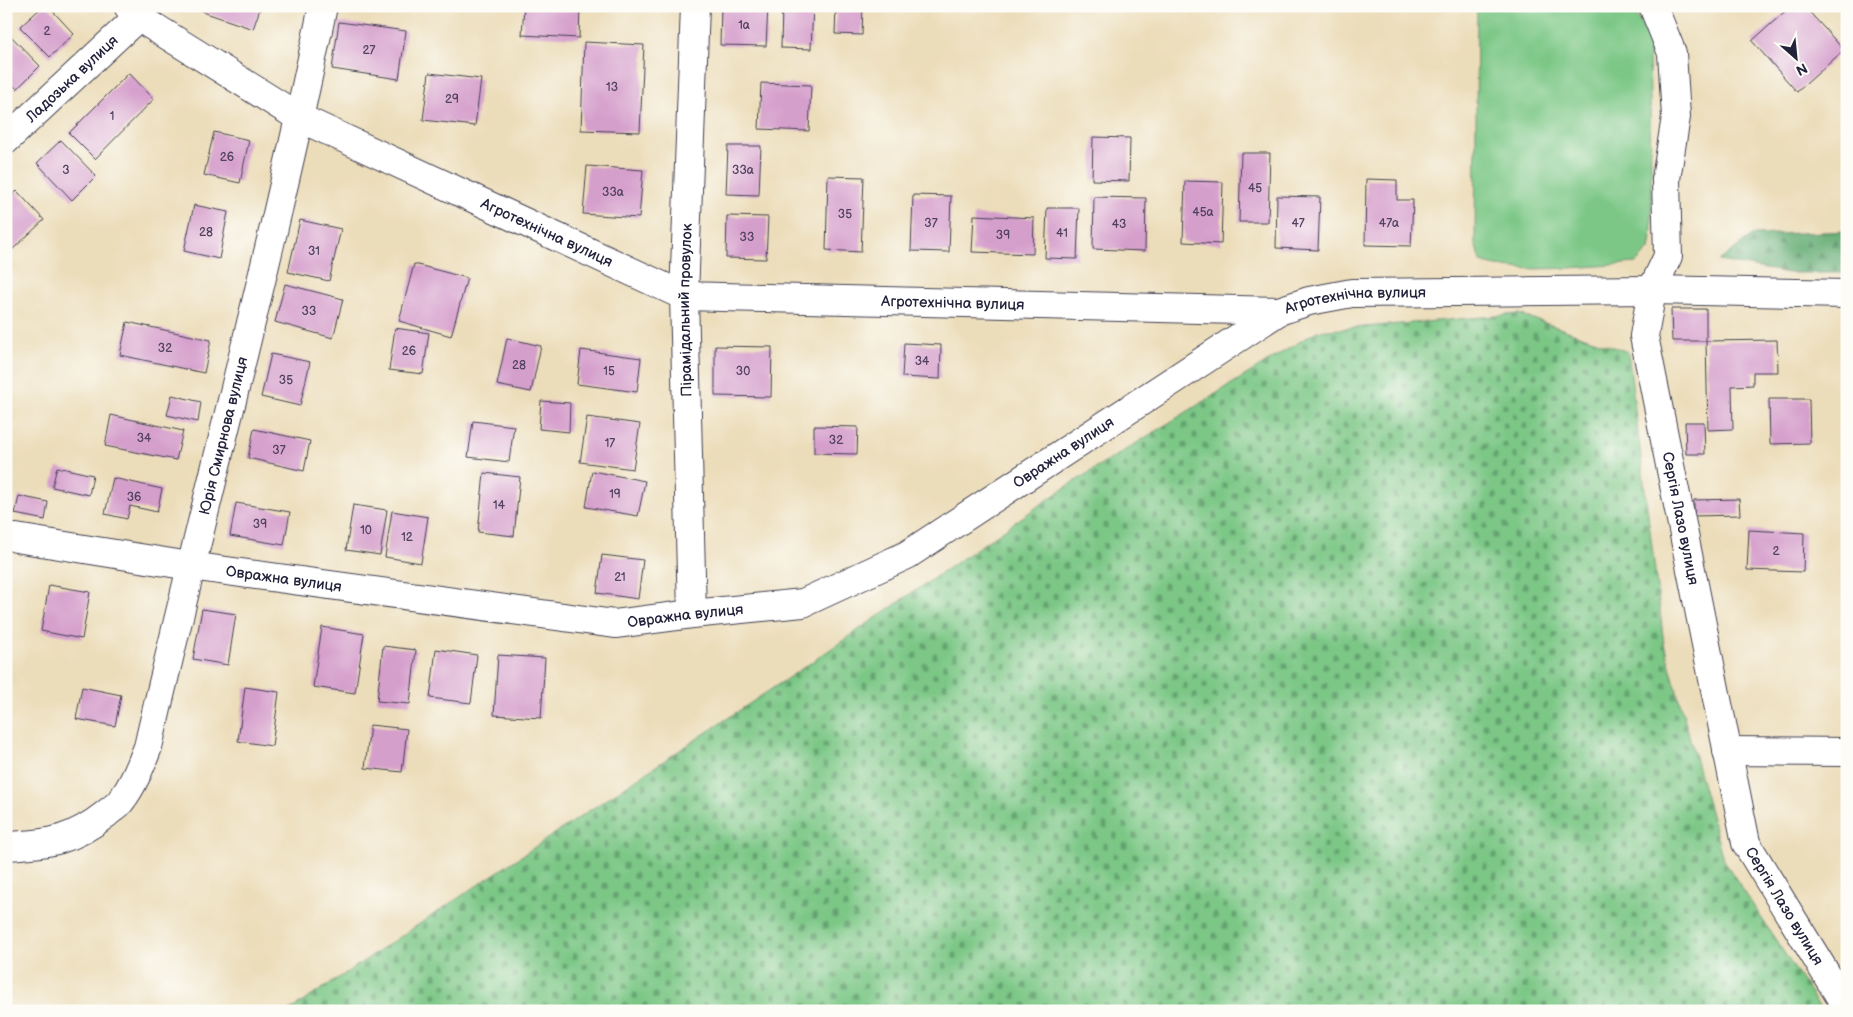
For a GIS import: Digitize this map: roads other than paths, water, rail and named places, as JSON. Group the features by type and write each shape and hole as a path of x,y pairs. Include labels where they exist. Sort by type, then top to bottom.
{"street":[{"name":"Юрія Смирнова вулиця","path":"6,846 33,845 72,837 120,802 137,774 148,747 190,566 300,118 324,6"},
{"name":"Пірамідальний провулок","path":"692,614 684,296 695,6"},
{"name":"Сергія Лазо вулиця","path":"1653,6 1672,53 1676,117 1666,179 1668,256 1652,290 1644,336 1746,844 1847,1008"},
{"name":"Агротехнічна вулиця","path":"133,12 300,118 684,296 1279,311 1309,301 1352,293 1652,290 1847,294"},
{"name":"Ладозька вулиця","path":"6,140 133,12"},
{"name":"Овражна вулиця","path":"16,538 190,566 615,624 802,603 907,555 1279,311"},
{"path":"1727,751 1847,752"}]}
